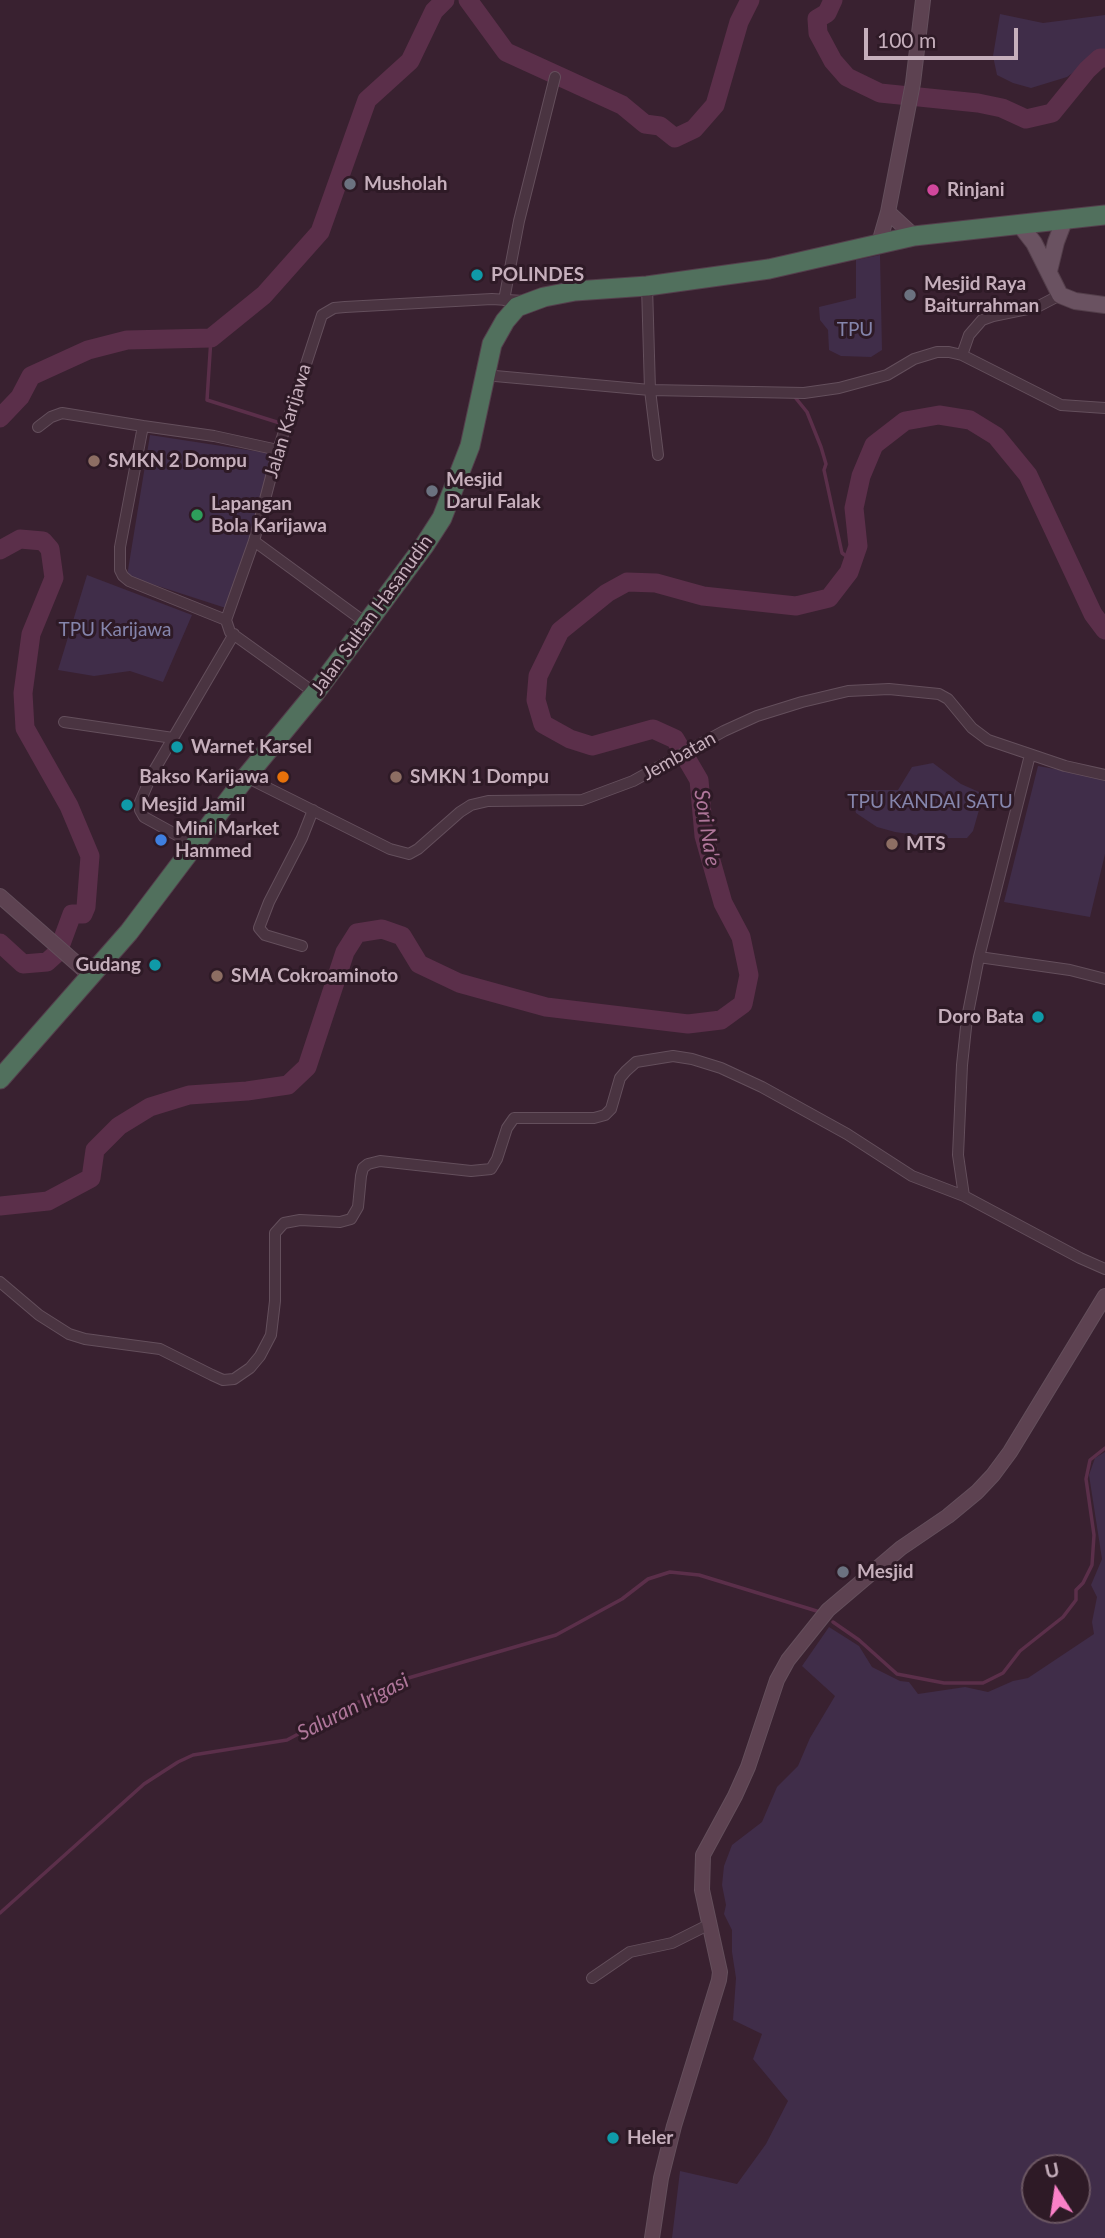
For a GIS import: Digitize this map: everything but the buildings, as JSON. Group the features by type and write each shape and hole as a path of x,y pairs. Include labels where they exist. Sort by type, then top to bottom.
{"highway":[{"name":"Jalan Sultan Hasanudin","path":"0,1079 129,932 246,777 315,693 442,518 470,446 492,344 511,312 527,302 575,291 647,286 769,270 914,236 1105,215"}],"main road":[{"path":"1049,271 1064,221"},
{"path":"1020,225 1034,243 1060,295 1074,301 1105,305"}],"street":[{"path":"880,243 913,83 923,0"},
{"path":"505,321 498,299 555,77"},
{"path":"888,212 914,236"},
{"path":"647,286 650,390 658,455"},
{"path":"962,355 969,335 982,320 1037,307 1060,295"},
{"path":"498,299 527,302"},
{"name":"Jalan Karijawa","path":"226,620 254,541 278,450 319,321 325,312 345,307 498,299"},
{"path":"484,375 650,390 804,393 839,388 887,375 914,359 937,352 962,355 1061,405 1105,408"},
{"path":"38,427 51,416 62,413 214,436 278,450"},
{"path":"144,426 120,547 120,570 123,576 129,581 226,620 228,628 234,634 315,693"},
{"path":"254,541 366,624"},
{"path":"195,845 147,819 140,810 139,802 234,634"},
{"name":"Jembatan","path":"313,810 390,849 409,854 471,805 488,801 582,800 633,781 724,730 757,716 848,691 889,689 939,694 948,699 980,735 1030,755 1105,775"},
{"path":"64,722 173,738"},
{"path":"964,1196 958,1155 967,1018 979,957 1030,755"},
{"path":"246,777 313,810 260,924 261,932 265,935 302,946"},
{"path":"0,896 90,976"},
{"path":"979,957 1070,970 1105,979"},
{"path":"0,1282 69,1334 85,1339 160,1349 223,1380 234,1379 250,1368 271,1335 275,1301 275,1233 284,1223 300,1220 340,1222 351,1219 358,1207 363,1168 368,1164 380,1161 471,1171 491,1169 498,1159 514,1118 582,1118 605,1115 611,1110 620,1078 636,1062 673,1056 721,1068 762,1087 847,1134 912,1176 964,1196 1105,1269"},
{"path":"652,2238 661,2178 674,2126 719,1980 720,1972 702,1890 703,1855 739,1787 777,1680 788,1660 828,1610 901,1548 948,1516 993,1475 1010,1452 1105,1296"},
{"path":"592,1978 630,1952 672,1943 710,1924"}],"green space":[{"path":"1000,14 1043,23 1105,15 1105,54 1091,60 1067,77 1031,88 1013,83 997,75 993,56"},
{"name":"TPU","path":"880,255 882,350 871,357 841,356 829,350 828,330 820,320 819,307 856,298 856,260"},
{"name":"Lapangan Bola Karijawa","path":"150,435 274,454 232,610 127,576"},
{"name":"TPU Karijawa","path":"87,575 192,615 163,682 130,671 94,676 58,670"},
{"name":"TPU KANDAI SATU","path":"933,763 961,784 979,792 981,803 973,831 967,838 938,838 895,832 877,827 856,813 854,805 860,790 898,790 912,767"},
{"path":"1038,766 1105,778 1105,854 1090,917 1004,902"},
{"path":"1105,1452 1105,2238 672,2238 680,2171 737,2184 766,2144 788,2101 753,2059 762,2034 733,2020 736,1978 732,1930 724,1914 726,1905 722,1885 724,1866 732,1845 762,1822 777,1787 798,1766 810,1738 835,1696 802,1666 829,1627 859,1646 872,1667 900,1681 909,1682 918,1694 965,1687 988,1692 1013,1681 1028,1678 1094,1634 1092,1622 1097,1597 1091,1585 1102,1559 1089,1475 1095,1458"}],"waterway":[{"path":"0,418 20,397 31,376 88,350 127,340 211,338 264,295 320,232 367,100 410,61 434,11 445,0"},
{"path":"468,0 506,52 622,105 645,124 660,126 675,138 694,129 715,105 739,22 750,0"},
{"path":"833,0 827,13 817,19 818,33 833,61 847,77 880,93 978,103 1002,108 1026,119 1052,113 1087,70 1100,58 1105,58"},
{"path":"211,338 207,400 283,424"},
{"path":"794,396 807,412 821,447 842,553 853,561"},
{"name":"Sori Na'e","path":"0,1206 48,1201 91,1178 95,1150 119,1126 150,1107 189,1095 288,1085 307,1067 345,952 357,933 382,929 402,936 419,964 459,983 546,1007 688,1024 721,1020 743,1004 749,975 741,937 723,903 704,836 699,780 675,739 653,729 592,746 570,739 543,724 536,700 538,676 560,631 607,593 627,582 656,583 703,596 796,606 829,598 849,572 858,546 854,508 861,476 874,445 905,421 939,415 970,420 996,436 1028,475 1093,614 1105,630"},
{"path":"0,550 20,539 43,541 50,549 54,578 31,634 23,693 25,728 69,806 90,856 86,907 83,914 72,914 58,952 47,962 23,964 0,943"},
{"name":"Saluran Irigasi","path":"833,1622 859,1640 897,1674 944,1683 983,1683 1003,1673 1020,1651 1063,1617 1076,1600 1076,1590 1083,1583 1092,1565 1094,1535 1086,1479 1090,1460 1105,1448"},
{"name":"Saluran Irigasi","path":"0,1913 144,1784 178,1762 193,1755 287,1740 398,1681 556,1635 622,1599 648,1579 670,1572 699,1575 820,1612"}],"place":[{"name":"Musholah","path":"350,184"},
{"name":"Rinjani","path":"933,190"},
{"name":"POLINDES","path":"477,275"},
{"name":"Mesjid Raya Baiturrahman","path":"910,295"},
{"name":"SMKN 2 Dompu","path":"94,461"},
{"name":"Mesjid Darul Falak","path":"432,491"},
{"name":"Lapangan Bola Karijawa","path":"197,515"},
{"name":"Warnet Karsel","path":"177,747"},
{"name":"Bakso Karijawa","path":"283,777"},
{"name":"SMKN 1 Dompu","path":"396,777"},
{"name":"Mesjid Jamil","path":"127,805"},
{"name":"Mini Market Hammed","path":"161,840"},
{"name":"MTS","path":"892,844"},
{"name":"Gudang","path":"155,965"},
{"name":"SMA Cokroaminoto","path":"217,976"},
{"name":"Doro Bata","path":"1038,1017"},
{"name":"Mesjid","path":"843,1572"},
{"name":"Heler","path":"613,2138"}]}
